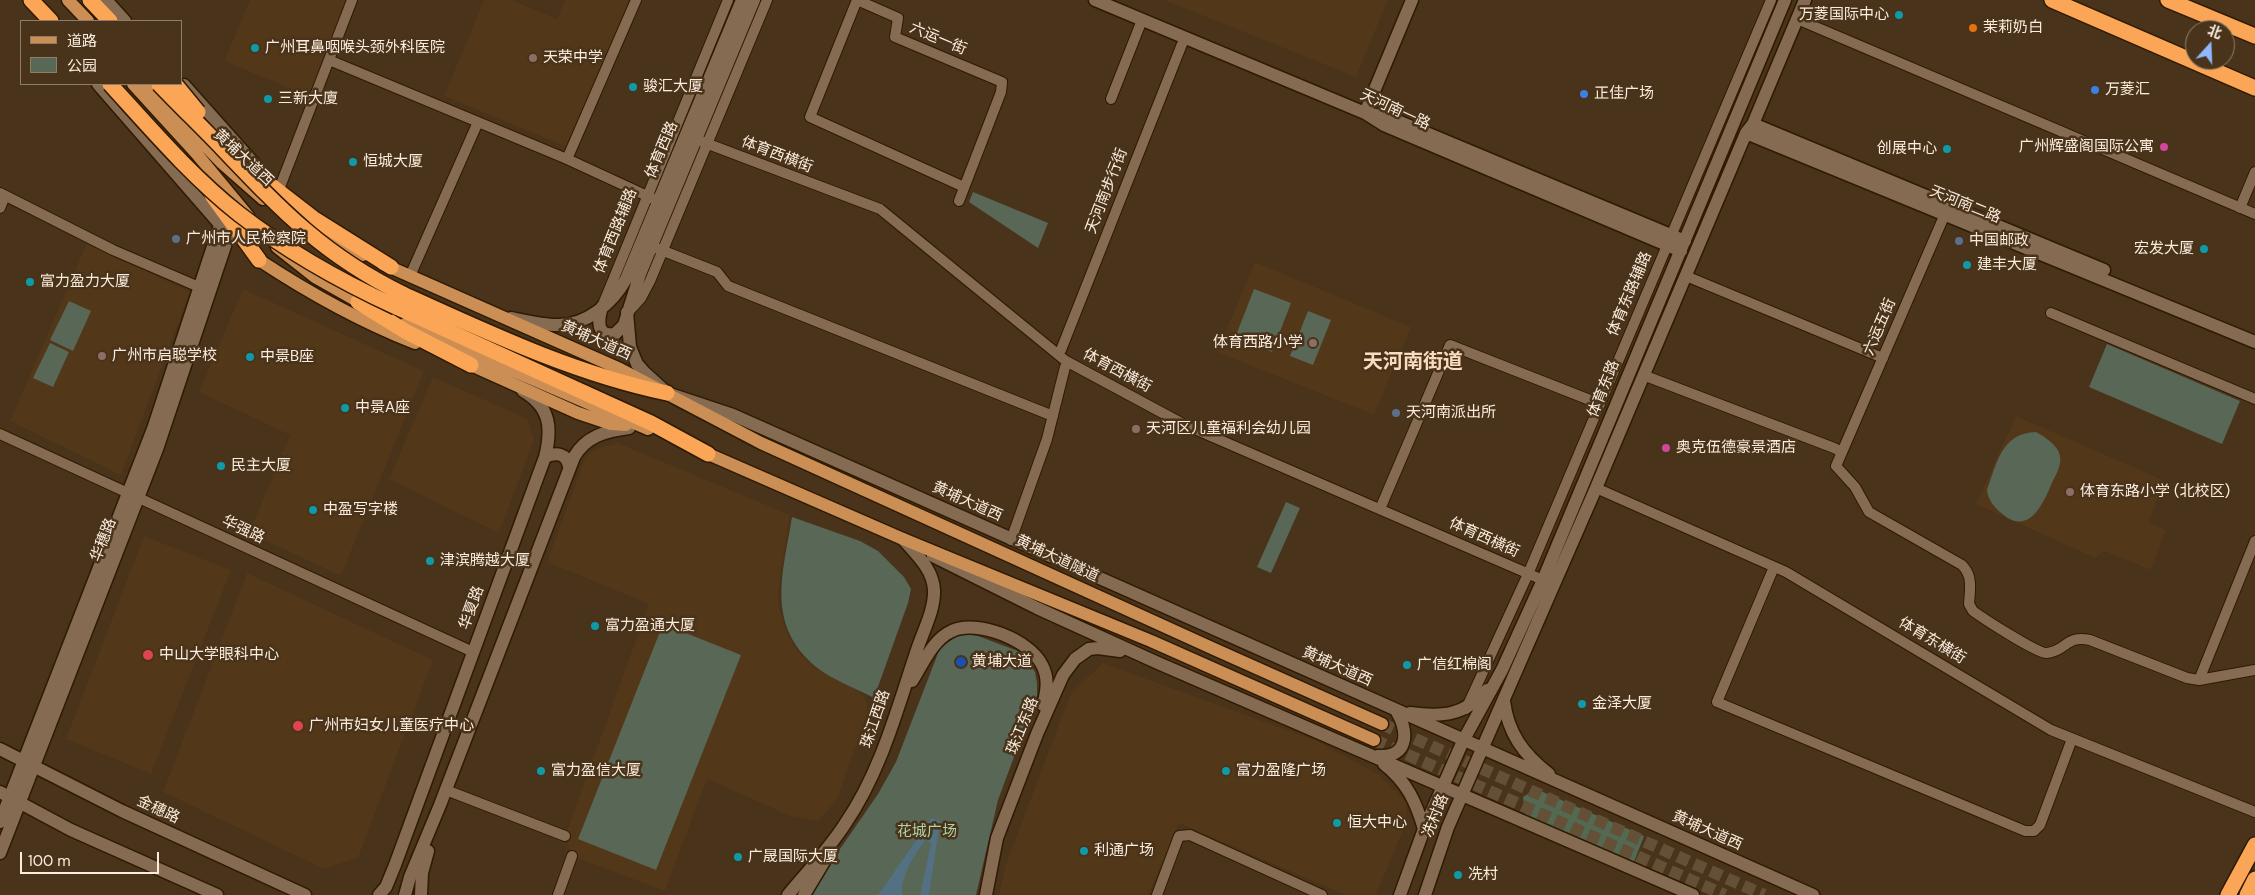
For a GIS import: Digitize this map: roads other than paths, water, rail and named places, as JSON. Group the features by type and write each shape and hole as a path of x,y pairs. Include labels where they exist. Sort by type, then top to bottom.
{"highway":[{"path":"31,0 50,20"},
{"path":"41,0 60,20"},
{"path":"81,0 100,20"},
{"path":"90,0 109,20"},
{"path":"98,0 117,20"},
{"path":"2052,0 2255,88"},
{"path":"2176,2 2255,36"},
{"path":"111,85 180,159 239,214 321,270 573,367 616,381 667,393"},
{"path":"118,85 179,153 259,260"},
{"path":"161,85 267,196 318,242 400,300 651,423 708,454"},
{"path":"169,85 232,153 278,192 320,222 391,267"},
{"path":"177,85 223,149"},
{"path":"358,302 405,331 471,365"},
{"path":"2228,895 2255,845"},
{"path":"2246,895 2255,879"}],"main road":[{"path":"22,0 41,20"},
{"path":"57,0 76,20"},
{"path":"68,0 87,20"},
{"path":"106,0 124,20"},
{"name":"体育西路","path":"501,316 545,324 567,325 584,318 602,307 616,295 623,284 652,198 719,39 742,0"},
{"name":"体育西路","path":"627,312 631,296 657,249 728,76 754,0"},
{"name":"天河南一路","path":"1095,0 1365,113 1384,126 1683,246"},
{"path":"1365,113 1412,0"},
{"name":"体育东路","path":"1444,787 1463,741 1502,670 1543,580 1784,0"},
{"name":"体育东路","path":"1482,750 1805,0"},
{"path":"182,83 237,143 278,192"},
{"path":"99,85 224,230 259,260 342,310 599,421 643,427"},
{"name":"黄埔大道西","path":"134,85 278,248 315,277 358,302 565,395 708,454 903,539 968,575 1158,664 1693,895"},
{"name":"黄埔大道西","path":"147,85 222,163 268,202 317,234 667,393 733,415 1482,750 1813,895"},
{"name":"天河南二路","path":"1749,128 1945,214 2255,342"},
{"name":"天河南二路","path":"1749,128 2255,333"},
{"name":"华穗路","path":"133,496 199,287 224,230"},
{"name":"华穗路","path":"0,822 10,797 30,763 133,496 168,416 224,230"},
{"path":"602,307 598,323 604,332 610,335 621,330 627,312"},
{"path":"627,312 630,347 637,364 667,393"},
{"name":"华夏路","path":"379,895 386,887 397,861 545,457 549,437 548,421 536,401 526,392 471,365"},
{"name":"黄埔大道隧道","path":"667,393 770,447 1197,642 1382,724"},
{"path":"404,895 577,451 592,438 614,430 643,427"},
{"path":"545,457 553,454 562,456 568,461 570,467"},
{"path":"903,539 1151,642 1374,740"},
{"name":"珠江西路","path":"788,895 845,824 876,767 930,613 934,590 928,570 903,539"},
{"path":"901,697 943,636 960,628 981,627 1018,642 1036,656 1042,665 1047,686 1037,734"},
{"name":"珠江东路","path":"986,895 997,838 1037,734 1068,665 1089,649 1123,651 1158,664"},
{"path":"1397,712 1437,715 1466,709 1480,697 1502,670"},
{"path":"1504,701 1506,717 1512,734 1524,752 1567,787"},
{"path":"1374,756 1388,757 1393,755 1404,742 1405,724 1397,712"},
{"name":"金穗路","path":"0,748 122,811 305,895"},
{"name":"冼村路","path":"1425,895 1448,827 1482,750"},
{"path":"1374,756 1388,767 1412,796 1424,829"},
{"name":"冼村路","path":"1400,895 1424,829 1444,787"},
{"path":"10,797 94,841 217,895"},
{"name":"华穗路","path":"0,853 10,797"},
{"path":"421,895 422,873 440,805"},
{"path":"804,895 845,824"},
{"path":"397,861 414,868"}],"street":[{"path":"278,192 352,0"},
{"path":"567,159 636,0"},
{"path":"719,39 728,0"},
{"path":"728,76 767,0"},
{"path":"857,0 810,117 964,187 959,201"},
{"name":"六运一街","path":"857,0 898,18 895,37 1002,82 1001,92 964,187"},
{"name":"体育东路辅路","path":"1466,709 1528,574 1771,0"},
{"path":"1797,18 2255,214"},
{"path":"1111,99 1142,20"},
{"name":"天河南步行街","path":"1061,350 1182,44"},
{"path":"329,60 567,159 652,198"},
{"path":"410,276 478,122"},
{"name":"体育西横街","path":"701,142 880,210 1066,361 1183,424 1543,580"},
{"path":"2240,208 2255,172"},
{"path":"0,208 2,195 113,250 199,287"},
{"name":"六运五街","path":"1842,452 1945,214"},
{"path":"657,249 717,272 728,286 1053,416"},
{"path":"1686,276 1883,358"},
{"path":"2051,313 2255,399"},
{"path":"1380,509 1450,345 1600,404"},
{"path":"1011,540 1047,439 1065,367"},
{"path":"1643,375 1842,452 1836,466 1855,487 1869,512 1962,565 1968,571 1970,579 1969,604 1980,615 2040,652 2054,652 2074,639 2079,638 2090,640 2187,678 2198,680 2255,670"},
{"name":"华强路","path":"0,434 473,652"},
{"name":"体育东横街","path":"1596,488 1786,572 2051,730 2255,812"},
{"path":"2198,680 2255,541"},
{"path":"1774,567 1717,702 2025,831 2034,831 2040,825 2072,739"},
{"path":"446,790 565,836"},
{"path":"1157,895 1180,836 1190,835 1322,895"},
{"path":"558,895 572,856"}],"water":[{"path":"932,818 940,821 929,895 920,895 931,844 926,839 913,858 906,873 902,895 878,895"}],"tunnel":[{"path":"1382,724 1764,895"},
{"path":"1374,740 1725,895"}],"place":[{"name":"万菱国际中心","path":"1899,15"},
{"name":"茉莉奶白","path":"1973,28"},
{"name":"广州耳鼻咽喉头颈外科医院","path":"255,48"},
{"name":"天荣中学","path":"533,58"},
{"name":"骏汇大厦","path":"633,87"},
{"name":"万菱汇","path":"2095,90"},
{"name":"正佳广场","path":"1584,94"},
{"name":"三新大廈","path":"268,99"},
{"name":"广州辉盛阁国际公寓","path":"2164,147"},
{"name":"创展中心","path":"1947,149"},
{"name":"恒城大厦","path":"353,162"},
{"name":"广州市人民检察院","path":"176,239"},
{"name":"中国邮政","path":"1959,241"},
{"name":"宏发大厦","path":"2204,249"},
{"name":"建丰大厦","path":"1967,265"},
{"name":"富力盈力大厦","path":"30,282"},
{"name":"体育西路小学","path":"1313,343"},
{"name":"广州市启聪学校","path":"102,356"},
{"name":"中景B座","path":"250,357"},
{"name":"中景A座","path":"345,408"},
{"name":"天河南派出所","path":"1396,413"},
{"name":"天河区儿童福利会幼儿园","path":"1136,429"},
{"name":"奥克伍德豪景酒店","path":"1666,448"},
{"name":"民主大厦","path":"221,466"},
{"name":"体育东路小学 (北校区)","path":"2070,492"},
{"name":"中盈写字楼","path":"313,510"},
{"name":"津滨腾越大厦","path":"430,561"},
{"name":"富力盈通大厦","path":"595,626"},
{"name":"中山大学眼科中心","path":"148,655"},
{"name":"黄埔大道","path":"961,662"},
{"name":"广信红棉阁","path":"1407,665"},
{"name":"金泽大厦","path":"1582,704"},
{"name":"广州市妇女儿童医疗中心","path":"298,726"},
{"name":"富力盈信大厦","path":"541,771"},
{"name":"富力盈隆广场","path":"1226,771"},
{"name":"恒大中心","path":"1337,823"},
{"name":"利通广场","path":"1084,851"},
{"name":"广晟国际大厦","path":"738,857"},
{"name":"冼村","path":"1458,875"}],"district":[{"name":"天河南街道","path":"1413,363"}],"park label":[{"name":"花城广场","path":"927,832"}]}
